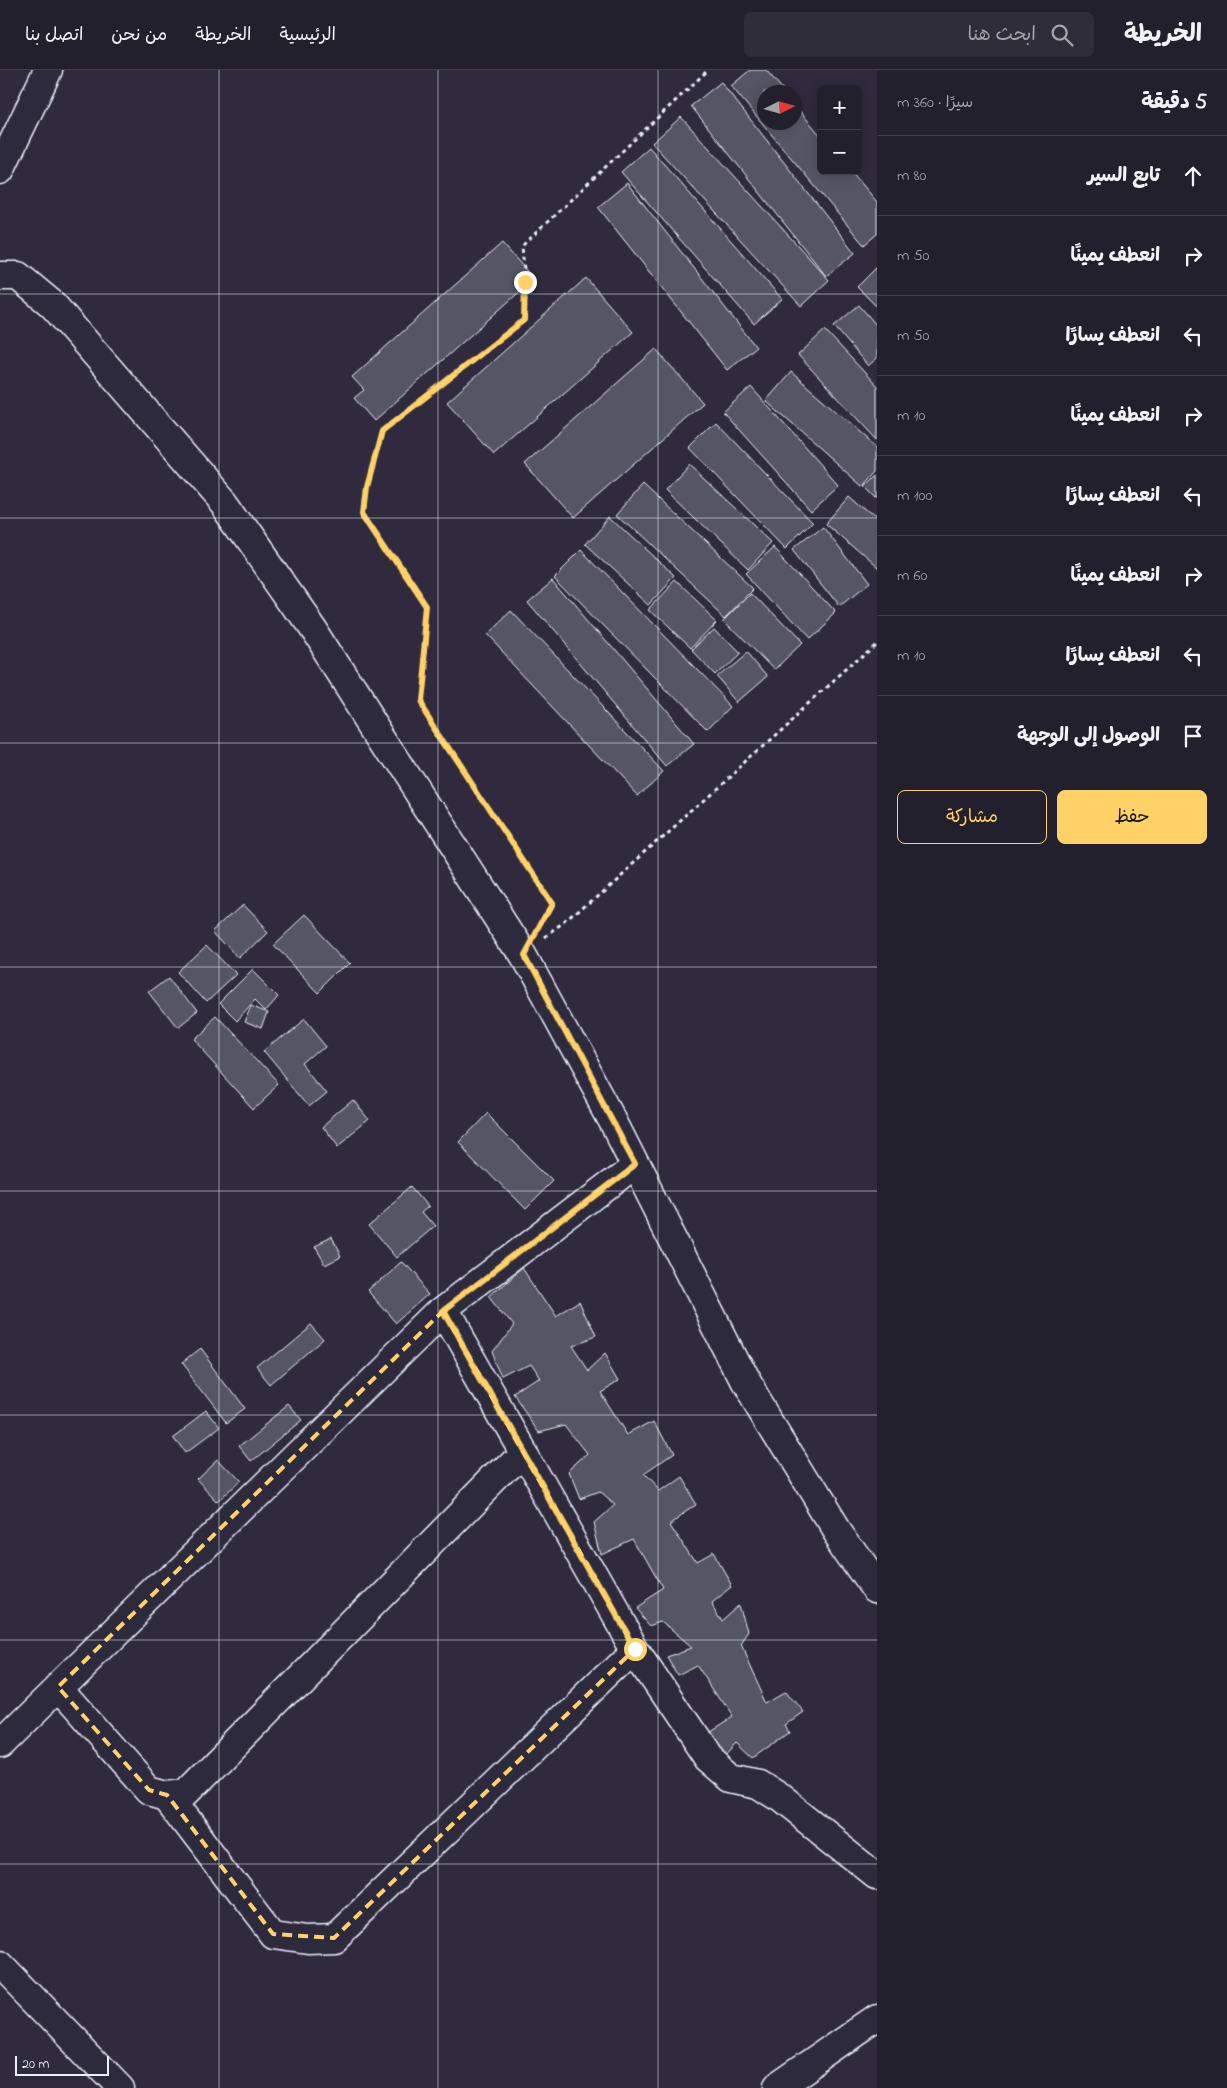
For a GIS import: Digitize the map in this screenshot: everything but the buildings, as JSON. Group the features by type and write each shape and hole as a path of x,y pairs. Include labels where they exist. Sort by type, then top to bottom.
{"street":[{"path":"0,170 48,70"},
{"path":"0,276 18,276 53,305 225,503 313,629 524,955 635,1164 745,1381 836,1530 877,1589"},
{"path":"0,1744 443,1311 635,1164"},
{"path":"443,1311 635,1649 708,1758 731,1778 758,1784 780,1798 877,1875"},
{"path":"58,1688 150,1790 167,1795 186,1793 523,1451"},
{"path":"167,1795 273,1934 308,1939 334,1938 635,1649"},
{"path":"0,1964 120,2088"},
{"path":"777,2088 877,2019"}],"path":[{"path":"524,955 552,903 418,700 427,607 364,512 367,487 382,431 524,320 525,282 522,246 708,70"},
{"path":"524,955 566,924 877,642"}],"highlighted area":[{"path":"443,1311 635,1649 334,1938 273,1934 167,1795 149,1790 58,1687"}],"route":[{"path":"525,282 524,320 382,431 367,487 364,512 427,607 418,700 552,903 524,955 635,1164 443,1311 635,1649"}]}
